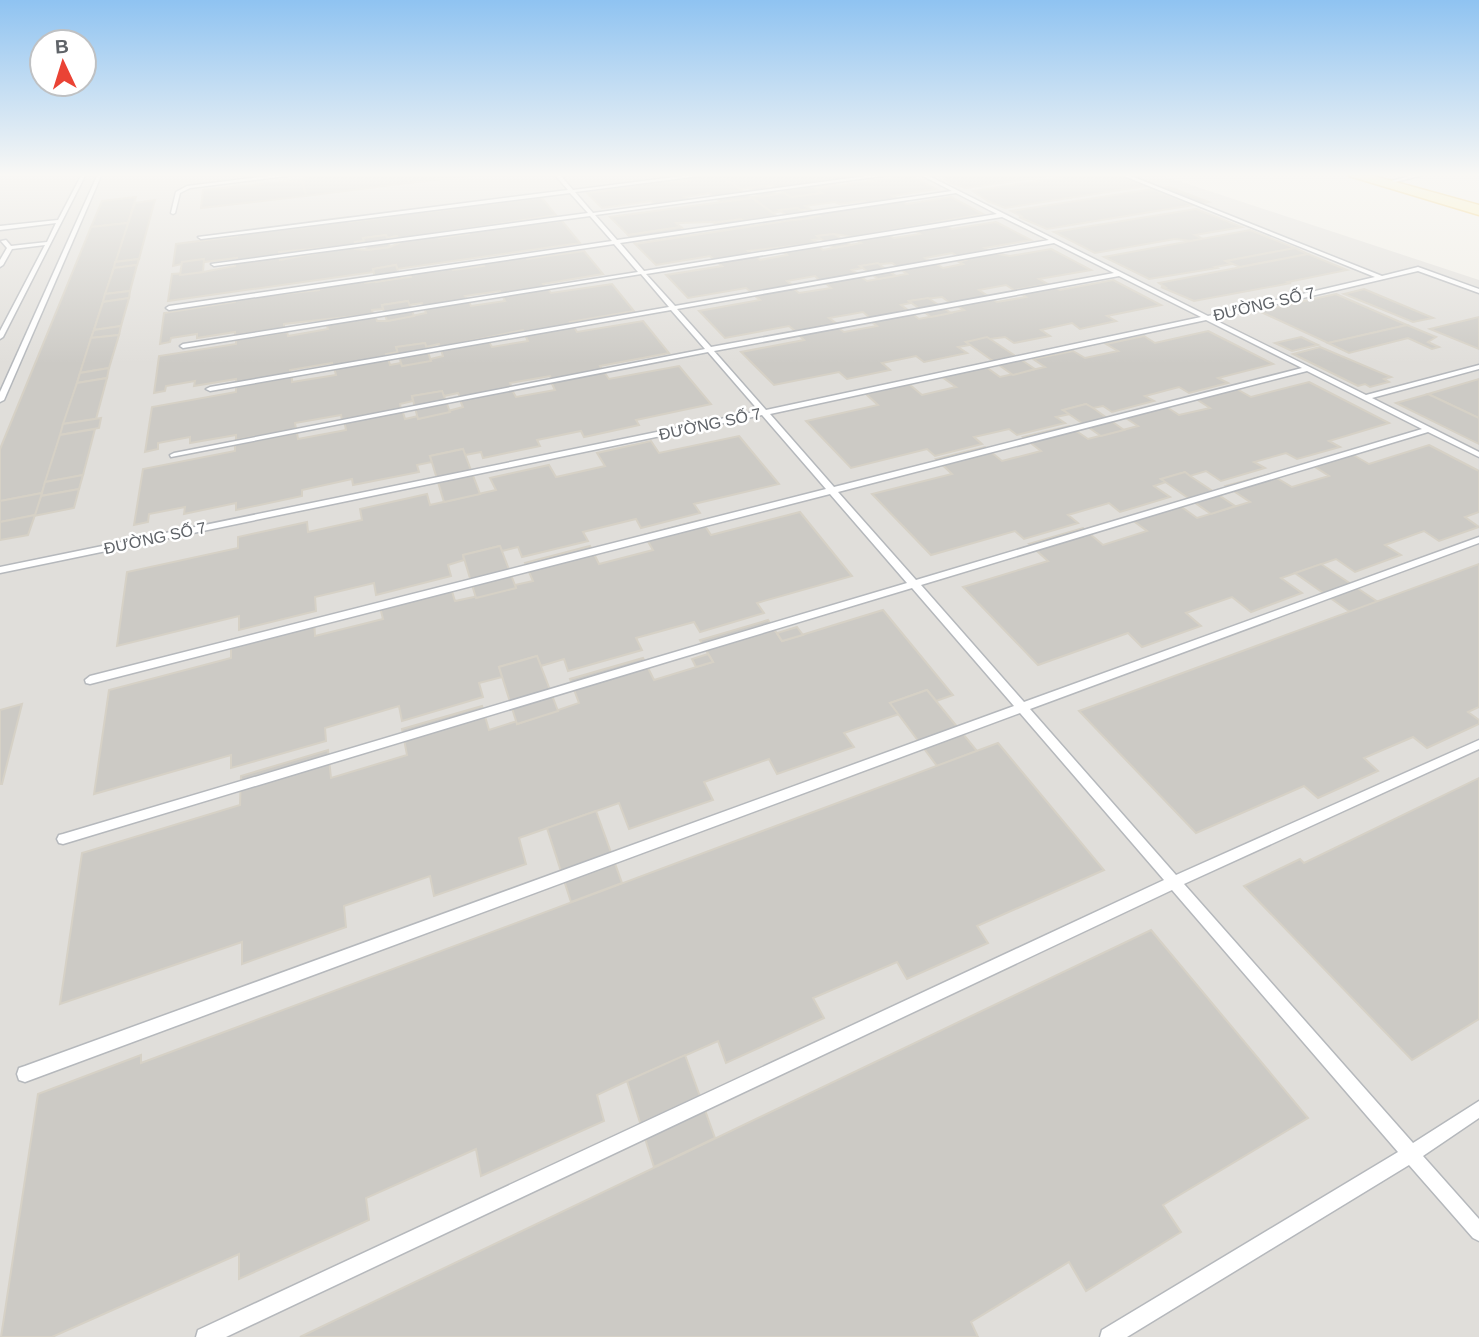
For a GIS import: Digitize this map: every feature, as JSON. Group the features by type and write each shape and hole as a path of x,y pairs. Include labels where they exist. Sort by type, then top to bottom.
{"lane":[{"path":"1,333 51,238"},
{"path":"0,400 71,238"},
{"path":"214,264 407,238"},
{"path":"612,238 1479,1232"},
{"path":"169,307 640,238"},
{"path":"183,346 856,238"},
{"path":"1048,238 1479,455"},
{"path":"1283,238 1380,277"},
{"path":"4,241 10,248"},
{"path":"210,389 1055,242"},
{"path":"10,248 49,243"},
{"path":"0,265 10,248"},
{"name":"ĐƯỜNG SỐ 7","path":"0,570 762,413 1207,318 1418,269 1479,292"},
{"path":"174,454 708,350 1119,274"},
{"path":"0,314 13,312"},
{"path":"1365,398 1479,367"},
{"path":"90,680 1308,369"},
{"path":"63,839 1428,430"},
{"path":"25,1074 1479,540"},
{"path":"205,1337 1172,883 1479,744"},
{"path":"1109,1337 1411,1154 1479,1109"}],"shaded area":[{"path":"0,238 1353,238 1479,280 1479,1337 0,1337"}],"building":[{"path":"86,238 123,238 42,493 0,501 0,449"},
{"path":"123,238 145,238 139,259 115,262"},
{"path":"219,238 363,238 364,241 355,242 355,245 279,252 279,255 237,260 204,262 204,259 173,266 176,244"},
{"path":"363,238 387,238 390,247 367,250"},
{"path":"576,238 580,243 397,269 396,265 373,269 374,272 168,301 172,274 203,272 235,266 235,262 280,256 280,260 354,246 355,249 367,250 390,247 399,243 397,240"},
{"path":"631,238 658,238 634,242"},
{"path":"672,238 821,239 813,240 818,243 748,251 752,254 714,260 710,256 656,265 635,244"},
{"path":"820,238 841,238 851,245 833,248"},
{"path":"854,238 1031,240 957,256 952,253 925,258 931,262 898,267 892,263 860,266 863,268 852,270 858,274 820,281 815,276 787,281 792,285 751,292 746,288 688,298 666,275 722,266 716,261 754,254 760,260 787,255 781,250 817,245 823,250 861,243"},
{"path":"1066,238 1203,239 1175,239 1095,253"},
{"path":"1205,238 1271,238 1295,248 1226,261 1232,264 1215,267 1217,268 1149,279 1104,257"},
{"path":"1295,248 1308,254 1240,267 1226,261"},
{"path":"1051,249 1091,270 1039,279 1048,284 1014,290 1006,285 979,290 988,296 950,303 942,297 909,301 911,303 901,305 908,310 870,318 863,312 829,318 836,323 795,331 789,326 725,338 699,311 760,300 754,295 793,288 799,293 831,288 824,282 860,276 867,281 907,274 900,269 935,263 943,268 963,264 959,262 966,260 963,258 993,253 1010,256"},
{"path":"584,251 603,274 543,284 545,287 465,296 467,299 423,306 422,303 409,305 408,301 382,305 383,309 372,310 373,314 284,324 284,328 235,335 235,332 197,338 197,334 171,338 170,342 160,344 164,313 235,302 235,299 319,290 318,284 363,277 365,283 411,277 409,271 450,265 453,270 484,266 481,261 524,255 527,259"},
{"path":"1308,254 1347,270 1194,301 1161,287 1165,287 1159,283"},
{"path":"139,259 137,265 114,268 115,262"},
{"path":"204,259 203,272 180,275 182,262"},
{"path":"878,263 896,276 878,279 860,266"},
{"path":"137,265 130,291 105,294 114,268"},
{"path":"396,265 400,278 376,282 373,269"},
{"path":"1113,280 1161,305 1107,316 1116,321 1080,329 1072,323 1041,330 1050,336 1014,343 1005,337 966,342 970,345 958,347 967,353 924,362 916,356 882,363 890,370 847,379 839,372 774,385 741,352 804,340 798,334 837,327 844,332 877,326 869,320 910,312 919,319 964,310 954,304 988,297 997,302 1026,297 1017,291 1051,285 1060,290"},
{"path":"612,284 634,311 570,322 572,325 525,333 523,330 440,347 439,344 426,347 425,343 396,347 398,352 386,354 387,358 332,367 332,363 290,370 290,374 236,383 236,379 194,386 195,381 166,386 165,391 154,393 159,356 236,344 236,340 287,332 288,336 328,329 326,322 375,315 377,321 387,321 426,313 424,307 468,300 471,306 505,301 502,295 547,288 551,293"},
{"path":"1364,289 1433,318 1413,322 1344,294"},
{"path":"130,291 129,298 103,302 105,294"},
{"path":"1336,294 1407,325 1328,343 1259,311"},
{"path":"129,298 121,326 94,330 103,302"},
{"path":"928,298 951,313 931,317 909,301"},
{"path":"408,301 414,316 387,321 382,305"},
{"path":"1479,317 1479,349 1430,329"},
{"path":"643,321 669,353 600,366 603,371 552,380 550,376 510,383 512,388 460,397 458,393 444,396 442,391 412,396 413,401 400,404 401,409 342,420 341,415 295,423 296,429 236,440 236,435 190,443 190,437 158,443 158,449 145,452 152,407 236,392 236,387 292,377 292,382 336,375 334,367 388,358 390,365 401,363 402,366 443,356 441,350 489,342 492,347 528,341 525,335 574,327 577,332"},
{"path":"1407,325 1436,337 1428,342 1439,347 1432,349 1408,338 1349,353 1328,343"},
{"path":"121,326 119,335 91,338 94,330"},
{"path":"1208,331 1273,364 1218,378 1228,383 1189,393 1179,387 1145,396 1154,401 1112,412 1103,406 1093,408 1086,404 1063,410 1070,414 1056,417 1065,423 1017,435 1009,429 974,437 982,444 935,456 927,449 851,468 806,421 878,405 866,394 909,384 922,395 956,387 942,377 986,367 1000,377 1045,367 1033,359 1073,351 1085,358 1118,351 1106,344 1144,336 1155,343"},
{"path":"119,335 109,368 80,373 91,338"},
{"path":"987,337 1035,369 1013,375 966,342"},
{"path":"1301,337 1318,345 1292,351 1275,343"},
{"path":"425,343 431,361 402,366 396,347"},
{"path":"1320,347 1391,377 1384,379 1389,382 1370,387 1365,384 1358,386 1293,354"},
{"path":"679,366 711,404 636,420 639,425 584,437 581,431 537,440 540,446 483,458 481,452 465,455 463,449 430,456 432,462 417,465 419,472 353,485 352,479 302,490 302,496 236,510 236,503 184,514 185,507 149,514 148,522 134,525 143,469 235,451 235,445 297,433 298,439 346,430 344,420 402,409 405,419 418,416 418,419 463,407 459,398 511,388 516,397 555,390 551,382 604,372 609,379"},
{"path":"109,368 107,378 77,383 80,373"},
{"path":"107,378 96,419 63,424 77,383"},
{"path":"1479,379 1479,418 1428,394"},
{"path":"1309,382 1389,423 1329,441 1340,447 1297,459 1286,453 1254,462 1265,468 1221,481 1206,471 1190,476 1185,472 1161,479 1166,482 1154,486 1170,497 1120,512 1109,503 1068,515 1078,523 1024,539 1015,531 931,555 872,494 952,474 936,459 985,447 1002,461 1041,451 1023,437 1069,426 1088,439 1138,426 1121,415 1162,404 1179,415 1210,408 1193,397 1233,387 1251,397"},
{"path":"442,391 450,412 418,419 412,396"},
{"path":"1428,394 1479,418 1479,444 1396,403"},
{"path":"1086,404 1124,430 1101,436 1063,410"},
{"path":"101,418 99,428 60,435 63,424"},
{"path":"95,429 83,475 45,482 60,435"},
{"path":"739,436 779,484 694,504 700,513 641,528 636,519 583,532 588,541 522,557 518,547 502,551 500,546 463,555 464,560 448,565 451,576 376,595 374,583 315,597 316,611 239,630 239,616 117,646 127,572 238,548 238,537 307,522 308,532 362,520 360,509 427,494 430,505 496,490 490,478 549,465 556,477 605,466 597,453 651,441 659,453"},
{"path":"1429,445 1479,471 1479,512 1465,517 1479,527 1439,541 1424,531 1385,545 1401,555 1355,572 1336,559 1281,578 1302,593 1251,612 1232,597 1186,613 1201,626 1142,647 1128,633 1038,665 963,587 1048,561 1029,544 1083,528 1103,545 1147,531 1128,517 1176,503 1197,518 1250,502 1226,486 1270,474 1292,487 1329,476 1309,463 1348,452 1369,464"},
{"path":"463,449 480,494 444,502 430,456"},
{"path":"1185,472 1235,506 1211,514 1161,479"},
{"path":"83,475 79,489 41,496 45,482"},
{"path":"79,489 74,508 34,516 41,496"},
{"path":"42,493 35,515 0,522 0,501"},
{"path":"800,512 852,576 757,603 764,613 700,632 694,622 636,638 642,650 568,671 564,659 541,666 537,656 499,667 502,677 479,683 483,697 402,721 399,706 325,728 326,741 231,768 231,755 94,794 109,690 231,658 231,640 314,619 315,636 383,619 379,603 450,585 455,601 516,588 515,585 533,581 525,563 590,546 599,564 653,550 644,535 701,520 711,535"},
{"path":"35,515 28,535 0,540 0,522"},
{"path":"500,546 516,588 476,598 463,555"},
{"path":"1321,564 1378,602 1350,612 1295,573"},
{"path":"1479,564 1479,707 1468,712 1479,720 1479,724 1427,748 1413,737 1364,758 1378,771 1318,798 1304,786 1196,833 1079,711"},
{"path":"883,610 953,695 936,701 927,690 890,703 899,714 844,733 854,747 777,774 769,759 704,782 713,800 629,829 619,803 519,838 526,864 434,896 430,876 344,906 346,927 242,964 242,942 60,1004 82,853 240,805 241,776 328,750 331,778 407,755 402,729 482,706 489,730 517,721 517,724 579,703 570,679 643,658 654,680 713,662 700,640 768,620 782,641"},
{"path":"797,627 803,635 782,641 777,633"},
{"path":"708,654 713,662 696,667 692,659"},
{"path":"537,656 558,711 517,724 499,667"},
{"path":"927,690 977,751 937,766 890,703"},
{"path":"22,704 2,784 0,784 0,710"},
{"path":"998,743 1104,870 977,926 988,943 907,979 897,962 813,998 824,1018 726,1063 718,1041 627,1081 597,1095 604,1121 481,1176 476,1149 366,1198 369,1220 239,1279 239,1254 52,1337 1,1337 38,1094 141,1055 141,1063"},
{"path":"1479,778 1479,1019 1412,1060 1244,886 1300,859 1304,863"},
{"path":"596,811 622,883 571,902 547,828"},
{"path":"1151,930 1308,1118 1163,1205 1181,1232 1086,1291 1069,1262 971,1322 978,1337 300,1337"},
{"path":"685,1055 715,1138 654,1167 627,1081"}]}
